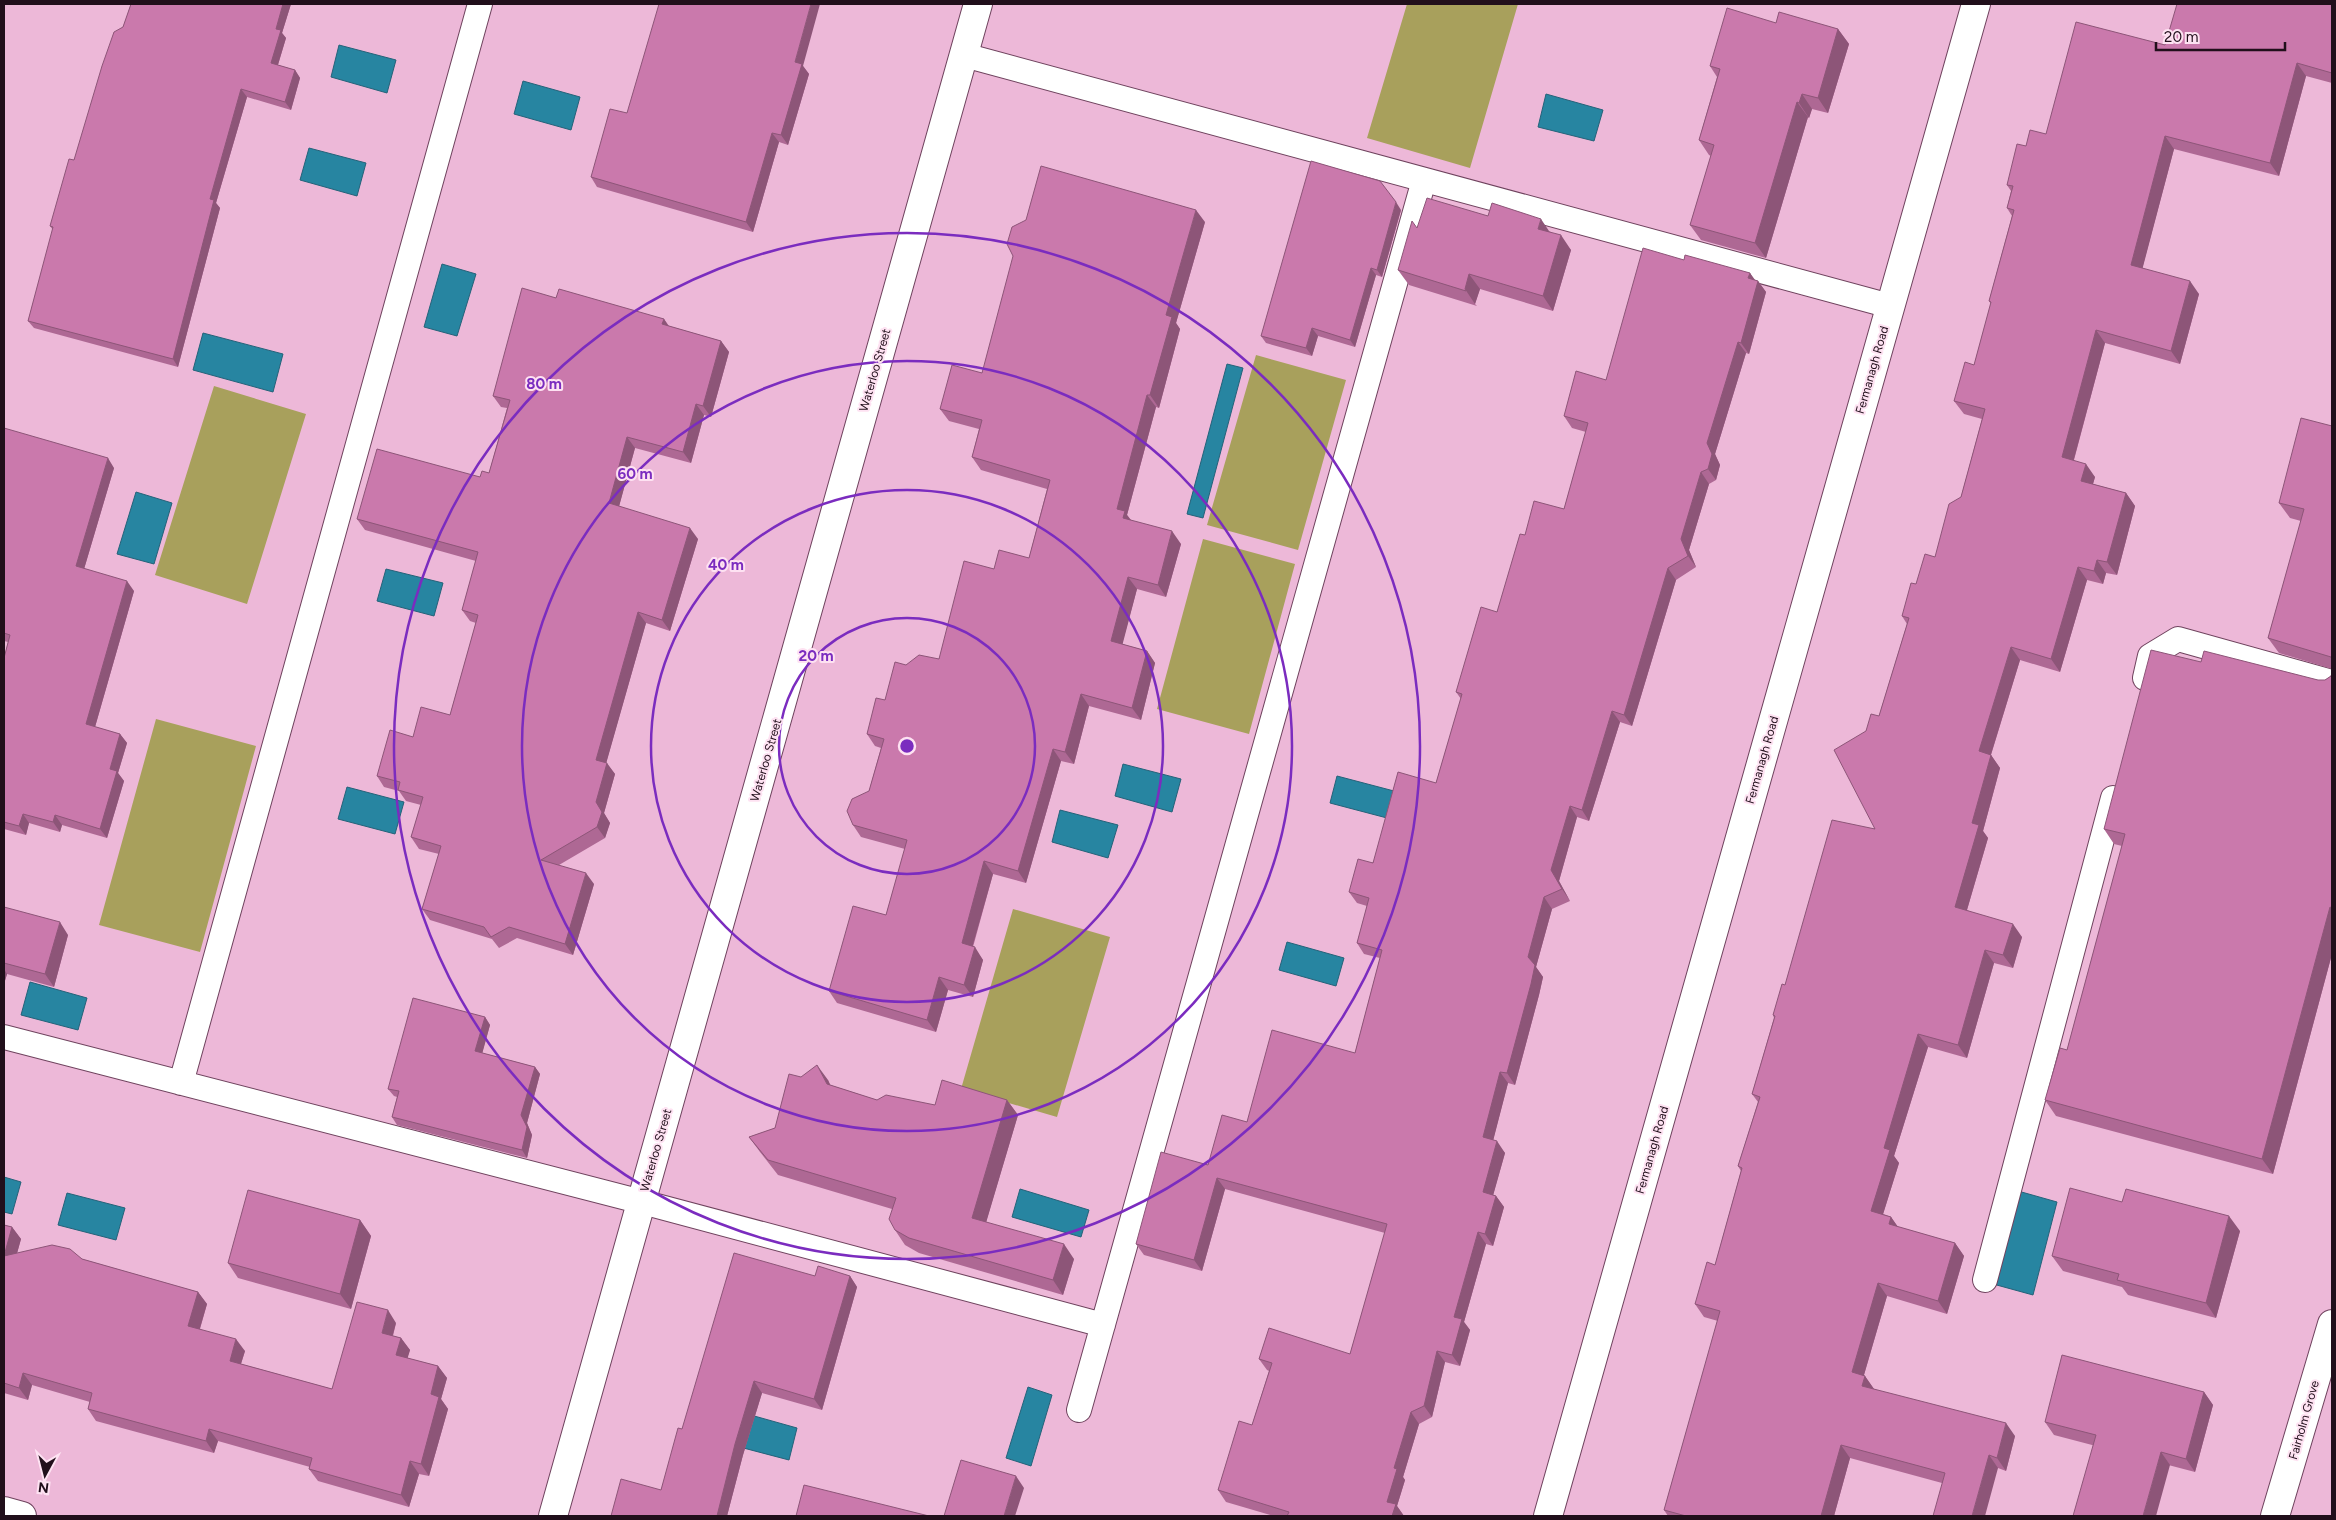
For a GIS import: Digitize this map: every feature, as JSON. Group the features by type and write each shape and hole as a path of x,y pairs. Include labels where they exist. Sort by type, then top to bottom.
{"street":[{"name":"Waterloo Street","path":"553,1516 978,4"},
{"name":"Fermanagh Road","path":"1548,1516 1976,4"},
{"name":"Fairholm Grove","path":"2275,1516 2332,1324"},
{"path":"4,1511 22,1516"}],"lane":[{"path":"181,1083 480,4"},
{"path":"964,55 1890,306"},
{"path":"1079,1410 1424,180"},
{"path":"2140,695 2150,656 2178,639 2332,682"},
{"path":"1985,1280 2117,781"},
{"path":"4,1037 642,1202 1103,1326"}],"shaded area":[{"path":"1407,4 1518,4 1470,168 1367,138"},
{"path":"1256,355 1346,380 1298,550 1207,525"},
{"path":"214,386 306,414 247,604 155,575"},
{"path":"1203,539 1295,564 1249,734 1157,709"},
{"path":"156,719 256,746 200,952 99,925"},
{"path":"1013,909 1110,937 1057,1117 961,1089"}],"water":[{"path":"339,45 396,60 387,93 331,77"},
{"path":"523,81 580,97 571,130 514,114"},
{"path":"1546,94 1603,110 1594,141 1538,127"},
{"path":"309,148 366,163 357,196 300,180"},
{"path":"442,264 476,274 457,336 424,327"},
{"path":"203,333 283,354 273,392 193,370"},
{"path":"1227,364 1243,368 1203,518 1187,514"},
{"path":"136,492 172,503 154,564 117,554"},
{"path":"386,569 443,583 434,616 377,601"},
{"path":"1123,764 1181,779 1172,812 1115,796"},
{"path":"1337,776 1394,791 1387,818 1330,803"},
{"path":"347,787 404,802 395,834 338,819"},
{"path":"1060,810 1118,825 1108,858 1052,842"},
{"path":"1287,942 1344,958 1336,986 1279,970"},
{"path":"30,982 87,998 78,1030 21,1015"},
{"path":"4,1177 21,1182 12,1214 4,1212"},
{"path":"1020,1189 1089,1210 1081,1237 1012,1217"},
{"path":"2018,1191 2057,1202 2033,1295 1993,1284"},
{"path":"67,1193 125,1208 116,1240 58,1225"},
{"path":"1028,1387 1052,1395 1031,1466 1006,1458"},
{"path":"740,1412 797,1428 789,1460 732,1445"}],"building":[{"path":"131,4 283,4 276,29 281,30 271,63 295,70 285,102 241,89 210,199 214,200 173,359 28,321 53,227 50,226 69,159 74,160 114,32 123,27"},
{"path":"659,4 811,4 795,62 802,64 781,135 772,133 746,222 591,177 610,109 627,113"},
{"path":"2177,4 2332,4 2332,73 2297,63 2270,163 2165,136 2131,265 2190,281 2171,351 2096,330 2062,457 2086,464 2081,481 2126,493 2107,562 2097,560 2094,571 2078,567 2051,659 2011,647 1979,751 1991,755 1972,823 1979,825 1955,907 2013,924 2003,955 1985,950 1958,1045 1918,1034 1884,1148 1890,1150 1871,1211 1891,1217 1889,1224 1955,1243 1938,1301 1878,1283 1852,1372 1865,1376 1862,1386 2006,1423 1997,1458 1989,1455 1972,1516 1933,1516 1945,1473 1841,1445 1821,1516 1686,1516 1664,1510 1720,1311 1695,1304 1707,1262 1715,1265 1742,1168 1738,1166 1760,1097 1752,1094 1775,1016 1773,1015 1782,984 1785,985 1832,820 1875,829 1834,750 1866,731 1871,714 1879,716 1909,618 1902,616 1911,583 1916,584 1925,554 1935,557 1949,504 1961,497 1985,409 1954,401 1965,362 1974,365 2014,210 2007,208 2013,186 2007,185 2017,144 2026,146 2030,130 2046,134 2076,22 2165,45"},
{"path":"1727,8 1776,23 1779,12 1838,29 1818,98 1802,94 1799,103 1797,102 1755,243 1690,225 1714,145 1699,140 1720,69 1710,66"},
{"path":"1311,161 1380,181 1396,202 1377,270 1371,268 1350,340 1312,328 1306,348 1261,336"},
{"path":"1041,166 1196,210 1166,315 1172,317 1150,395 1147,395 1117,509 1125,511 1123,518 1172,531 1158,585 1128,577 1111,641 1147,651 1132,708 1081,694 1065,752 1053,749 1018,871 984,861 962,943 975,947 964,985 939,977 927,1020 829,991 853,906 886,915 907,840 853,825 847,811 852,799 869,791 884,739 867,734 876,698 885,700 895,662 906,665 919,655 939,659 964,561 994,569 999,550 1029,558 1050,480 972,457 982,420 940,409 952,365 982,373 1013,256 1007,244 1012,227 1026,220"},
{"path":"1427,198 1488,216 1492,203 1541,219 1538,229 1561,235 1543,296 1469,274 1466,291 1398,270 1412,221 1417,228"},
{"path":"1643,248 1684,260 1685,255 1750,273 1748,278 1758,281 1741,343 1738,342 1707,443 1712,454 1708,469 1701,472 1681,539 1688,556 1668,568 1624,715 1612,711 1582,810 1570,806 1551,870 1562,889 1544,897 1528,957 1535,965 1531,984 1507,1073 1500,1072 1483,1137 1497,1141 1483,1192 1496,1196 1485,1234 1478,1232 1454,1317 1462,1319 1452,1355 1437,1351 1424,1406 1411,1412 1394,1468 1397,1469 1387,1502 1396,1504 1392,1516 1287,1516 1289,1512 1218,1490 1239,1421 1252,1425 1272,1363 1259,1359 1269,1328 1350,1354 1387,1224 1217,1178 1194,1260 1136,1244 1161,1152 1208,1165 1222,1115 1247,1122 1272,1030 1355,1053 1382,950 1357,943 1369,898 1349,892 1358,859 1373,863 1398,772 1436,783 1462,694 1456,692 1481,607 1497,612 1520,534 1525,535 1534,501 1564,509 1588,423 1564,416 1576,371 1606,380"},
{"path":"522,288 556,298 559,289 664,319 662,324 721,341 703,406 696,404 683,452 627,437 609,503 690,528 662,620 638,612 596,760 607,763 596,802 602,812 597,827 541,860 586,873 565,944 509,927 491,937 484,927 422,909 441,846 411,837 423,797 398,790 400,782 377,776 390,730 413,737 421,707 450,715 478,615 462,610 478,552 357,519 377,449 480,477 482,471 489,473 510,400 493,396"},
{"path":"2301,418 2332,426 2332,659 2331,657 2268,638 2304,509 2279,503"},
{"path":"4,428 108,458 76,566 127,581 86,724 120,734 110,769 117,771 100,829 55,815 53,822 23,814 19,826 4,822 4,658 10,635 4,633"},
{"path":"2151,650 2201,662 2204,651 2318,680 2325,680 2332,673 2332,908 2330,907 2262,1159 2045,1100 2060,1048 2067,1050 2125,834 2104,829"},
{"path":"4,907 60,922 45,974 4,963"},
{"path":"413,998 485,1017 475,1051 535,1067 521,1115 527,1127 522,1150 392,1117 399,1091 388,1089"},
{"path":"817,1065 827,1084 877,1100 886,1095 935,1105 942,1080 1007,1100 972,1218 1064,1244 1053,1280 909,1238 895,1230 889,1219 896,1198 768,1160 749,1137 775,1128 789,1074 801,1077"},
{"path":"2070,1188 2122,1202 2126,1189 2229,1216 2206,1303 2117,1280 2119,1274 2052,1256"},
{"path":"248,1190 360,1220 340,1294 228,1263"},
{"path":"4,1225 12,1227 4,1256"},
{"path":"52,1245 70,1249 82,1259 198,1292 188,1326 236,1339 230,1361 332,1389 357,1302 388,1310 382,1333 401,1338 396,1355 438,1366 431,1394 439,1397 421,1464 410,1461 401,1495 309,1469 312,1458 209,1429 206,1441 88,1409 92,1393 23,1373 19,1388 4,1383 4,1256"},
{"path":"734,1253 815,1276 818,1266 850,1276 814,1399 754,1381 735,1444 717,1516 611,1516 621,1479 661,1490 678,1428 682,1429"},
{"path":"2062,1355 2204,1392 2186,1459 2161,1452 2143,1516 2073,1516 2096,1435 2045,1422"},
{"path":"961,1460 1016,1476 1004,1516 944,1516"},
{"path":"804,1485 929,1516 796,1516"}]}
